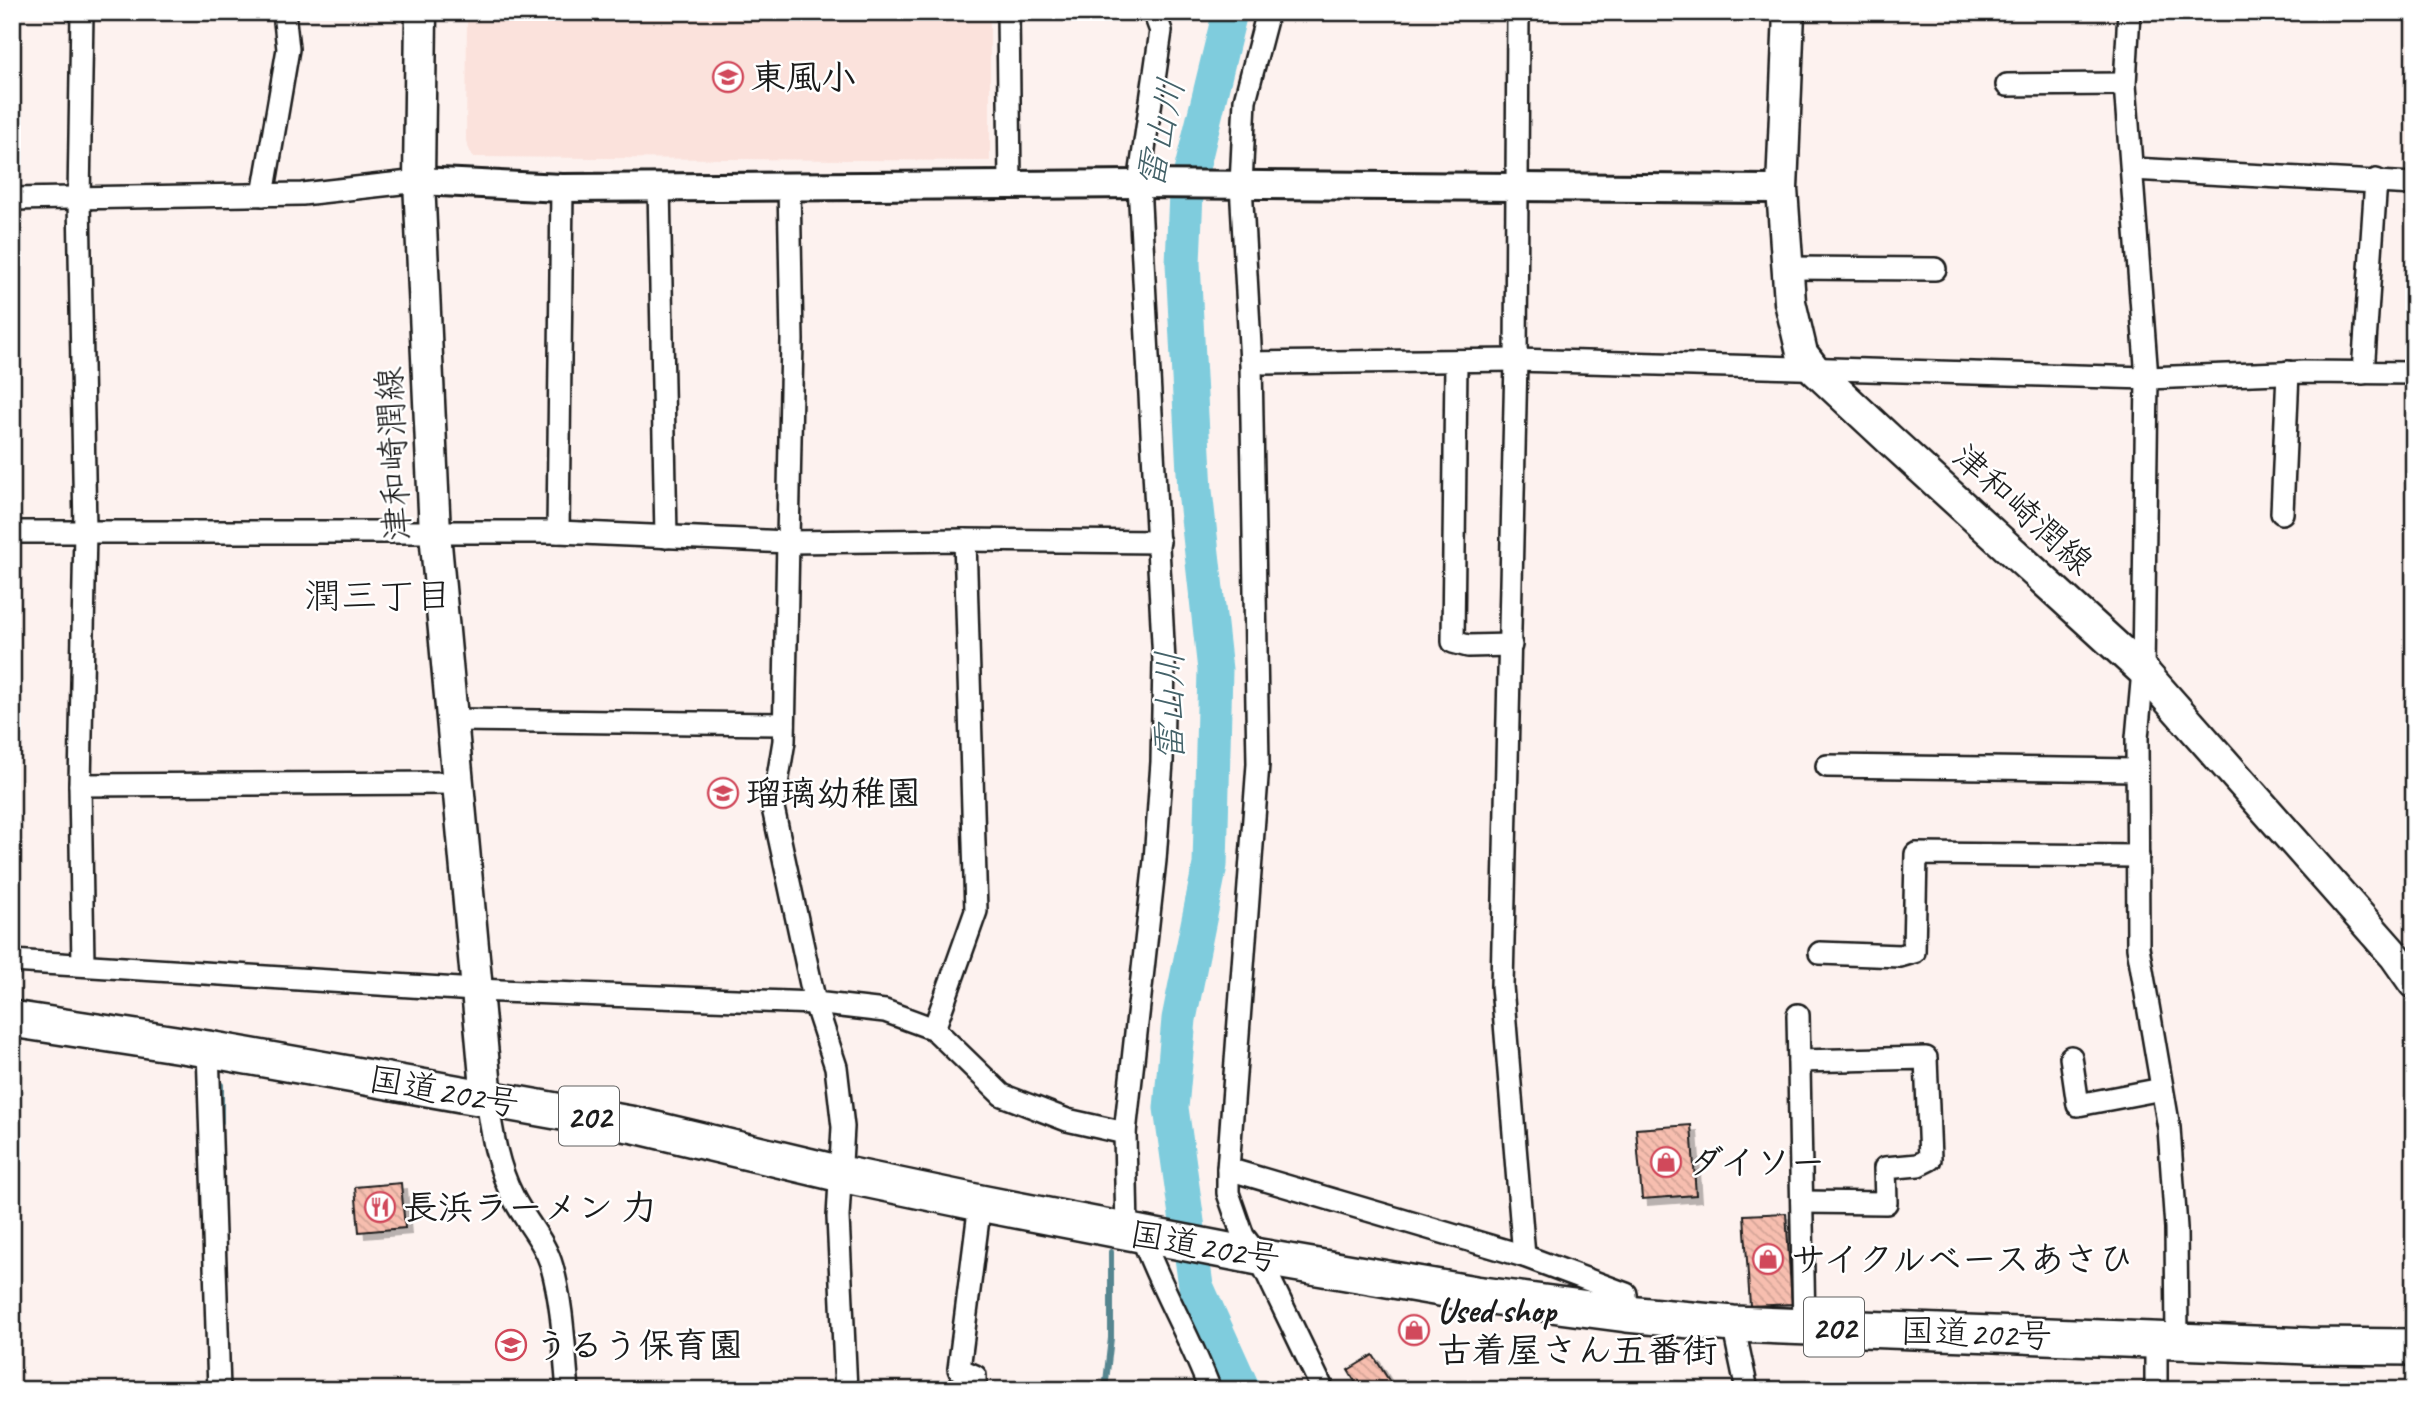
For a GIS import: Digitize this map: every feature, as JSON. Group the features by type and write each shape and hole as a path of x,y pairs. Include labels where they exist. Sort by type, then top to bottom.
{"highway":[{"name":"国道202号","path":"12,1020 208,1049 635,1125 841,1174 980,1203 1259,1257 1475,1294 1627,1314 1733,1324 2414,1347"}],"main road":[{"name":"津和崎潤線","path":"421,12 419,181 435,533 474,990 487,1099"},
{"name":"津和崎潤線","path":"1789,12 1782,189 1790,302 1802,353 1815,370 2143,671 2395,956 2414,983"}],"street":[{"path":"82,12 79,199 85,530 80,785 83,964"},
{"path":"263,195 288,49 284,12"},
{"path":"1008,12 1010,185"},
{"path":"1268,12 1245,100 1241,185 1251,363 1258,764 1227,1193 1242,1236 1259,1257 1323,1390"},
{"path":"1518,12 1516,360 1502,986 1524,1256"},
{"path":"2129,12 2125,85 2147,378 2143,671 2137,770 2138,947 2162,1089 2176,1228 2166,1340 2156,1390"},
{"path":"1162,18 1139,184 1164,662 1162,762 1155,860 1125,1133 1143,1235 1153,1269 1174,1306 1210,1390"},
{"path":"2007,85 2125,85"},
{"path":"2132,169 2414,184"},
{"path":"2363,373 2376,180"},
{"path":"12,199 302,194 419,181 562,188 1139,184 1782,189"},
{"path":"789,185 792,340 789,542 784,724 773,808 816,1003 836,1067 843,1128 838,1217 846,1390"},
{"path":"659,186 666,537"},
{"path":"558,532 562,188"},
{"path":"1787,268 1935,269"},
{"path":"1251,363 1516,360 2147,378 2288,372 2414,373"},
{"path":"1456,361 1453,642 1468,646 1511,645"},
{"path":"2282,513 2288,372"},
{"path":"12,532 558,532 789,542 1159,542"},
{"path":"934,1029 976,911 965,540"},
{"path":"453,720 784,724"},
{"path":"1827,766 2137,770"},
{"path":"80,785 457,783"},
{"path":"1820,953 1900,956 1914,952 1916,854 2137,856"},
{"path":"12,961 474,990 816,1003 885,1011 934,1029 1002,1095 1067,1120 1125,1133"},
{"path":"1798,1015 1804,1326"},
{"path":"208,1049 219,1390"},
{"path":"2071,1057 2078,1105 2162,1089"},
{"path":"1799,1061 1926,1058 1930,1159 1919,1166 1885,1168 1885,1203 1802,1202"},
{"path":"487,1099 496,1156 513,1199 535,1231 552,1265 558,1292 568,1390"},
{"path":"1228,1168 1524,1256 1626,1294 1627,1314"},
{"path":"975,1390 975,1376 959,1369 980,1203"},
{"path":"1733,1324 1747,1390"}],"shaded area":[{"name":"東風小","path":"467,12 990,12 990,161 472,157 466,141"}],"building":[{"name":"ダイソー","path":"1691,1125 1696,1195 1642,1199 1636,1129"},
{"name":"長浜ラーメン 力","path":"401,1183 405,1228 359,1232 355,1187"},
{"name":"サイクルベースあさひ","path":"1786,1213 1792,1304 1750,1306 1744,1215"},
{"path":"1373,1355 1395,1390 1360,1390 1348,1370"}],"waterway":[{"name":"雷山川","path":"1230,12 1186,193 1183,263 1195,491 1215,670 1210,865 1179,1019 1171,1108 1196,1286 1243,1390"},
{"path":"221,1085 221,1122"},
{"path":"1105,1390 1111,1338 1111,1252"}],"place":[{"name":"東風小","path":"728,77"},
{"name":"瑠璃幼稚園","path":"723,793"},
{"name":"ダイソー","path":"1666,1162"},
{"name":"長浜ラーメン 力","path":"380,1207"},
{"name":"サイクルベースあさひ","path":"1768,1259"},
{"name":"Used shop 古着屋さん五番街","path":"1414,1330"},
{"name":"うるう保育園","path":"511,1345"}],"district":[{"name":"潤三丁目","path":"378,595"}]}
